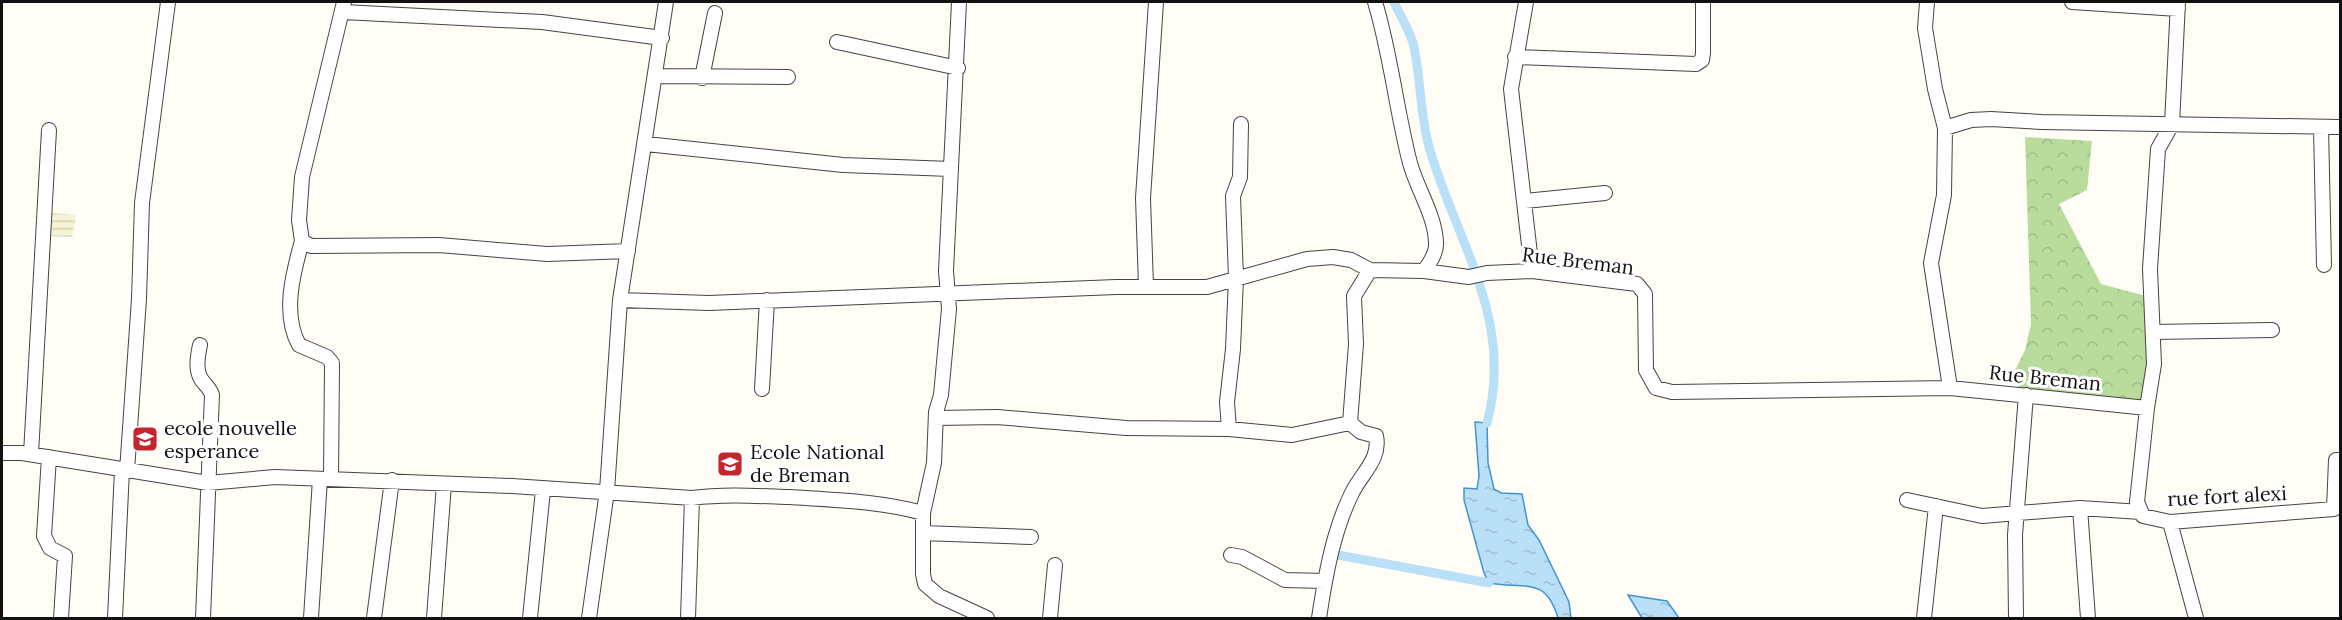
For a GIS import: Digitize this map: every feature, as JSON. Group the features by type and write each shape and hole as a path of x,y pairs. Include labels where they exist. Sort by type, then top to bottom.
{"street":[{"path":"115,618 124,471 139,299 142,203 168,2"},
{"path":"589,618 607,491 620,300 646,144 666,2"},
{"path":"959,2 958,69 951,169 948,319 941,394 936,418 934,464 923,513 923,533 925,584 939,596 979,617"},
{"path":"1146,286 1143,198 1156,2"},
{"path":"1375,2 1386,38 1406,145 1437,242 1431,260 1424,271"},
{"path":"1526,2 1511,89 1532,271"},
{"path":"1515,57 1696,64 1702,60 1703,53 1703,2"},
{"path":"1928,2 1926,28 1935,89 1945,128 1944,195 1931,263 1950,388"},
{"path":"2072,2 2178,5 2172,124"},
{"path":"311,618 326,479 332,363 327,357 299,345 291,315 291,278 302,241 299,220 302,177 320,94 344,7 542,22 662,38"},
{"path":"702,78 715,13"},
{"path":"837,42 958,69"},
{"path":"656,76 788,77"},
{"path":"1945,128 1971,120 1991,118 2042,122 2340,127"},
{"path":"1229,429 1227,402 1233,349 1236,278 1233,196 1240,177 1241,124"},
{"name":"rue fort alexi","path":"2172,124 2158,149 2150,269 2154,364 2137,502 2141,512 2143,516 2170,522 2334,509 2336,460 2340,460"},
{"path":"2320,127 2324,265"},
{"path":"31,454 49,130"},
{"path":"646,144 843,165 951,169"},
{"path":"1525,201 1605,194"},
{"path":"302,241 311,246 439,245 547,254 628,251"},
{"path":"620,300 686,303 1146,286 1207,287 1307,259 1333,257 1351,260 1370,270 1354,296 1356,344 1350,423"},
{"name":"Rue Breman","path":"1370,270 1424,271 1469,277 1487,273 1532,271 1637,284 1645,294 1646,370 1656,388 1672,392 1950,388 2147,408"},
{"path":"762,389 767,300"},
{"path":"2153,332 2272,330"},
{"path":"200,345 198,362 200,377 210,388 212,395 203,618"},
{"path":"2016,618 2017,513 2026,395"},
{"path":"936,418 997,417 1126,428 1229,429 1292,435 1350,423"},
{"path":"1319,618 1325,581 1351,494 1376,454 1378,445 1376,436 1361,432 1350,423"},
{"path":"2,453 31,454 208,483 275,477 392,480 513,486 543,490 607,491 692,498 719,494 860,501 891,504 923,513"},
{"path":"49,457 44,537 50,548 65,556 61,618"},
{"path":"374,618 392,480"},
{"path":"434,618 444,484"},
{"path":"530,618 543,490"},
{"path":"688,618 692,498"},
{"path":"1907,500 1982,516 2080,508 2141,512"},
{"path":"1924,618 1936,506"},
{"path":"2080,508 2088,618"},
{"path":"2170,522 2196,618"},
{"path":"923,533 1031,537"},
{"path":"1231,555 1242,557 1285,580 1325,581"},
{"path":"1050,618 1055,565"}],"shaded area":[{"path":"50,213 76,215 72,237 49,236"}],"green space":[{"path":"2025,137 2092,141 2087,190 2059,204 2101,284 2146,296 2149,366 2143,401 2026,392 2010,381 2025,350 2031,324"}],"water":[{"path":"1475,422 1487,423 1488,463 1494,489 1501,493 1522,494 1528,525 1539,540 1569,602 1571,618 1558,618 1553,604 1540,590 1532,587 1489,583 1484,573 1464,500 1464,488 1477,489 1479,476"},
{"path":"1628,595 1667,601 1679,618 1642,618"}],"waterway":[{"path":"1394,2 1413,41 1429,147 1440,182 1479,282 1488,315 1494,350 1494,385 1487,423"},
{"path":"1338,555 1489,583"}],"place":[{"name":"ecole nouvelle esperance","path":"145,439"},
{"name":"Ecole National de Breman","path":"730,464"}]}
